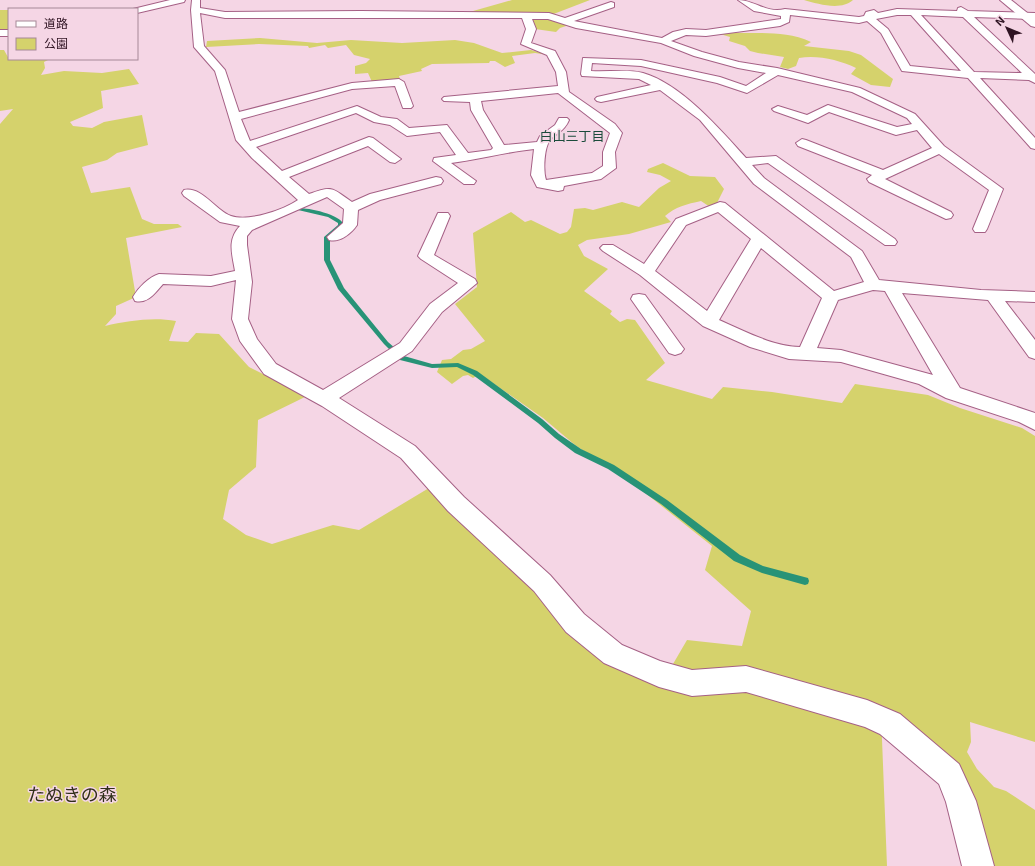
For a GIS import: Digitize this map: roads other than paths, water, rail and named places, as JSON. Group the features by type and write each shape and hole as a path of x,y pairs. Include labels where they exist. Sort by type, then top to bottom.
{"street":[{"path":"742,0 748,6 763,12 785,14 785,12 854,19 866,19 868,17 897,12 1030,16"},
{"path":"1005,0 1030,16 1035,24"},
{"path":"868,17 869,14 888,10 894,1"},
{"path":"191,3 199,47 220,70 242,140 307,200"},
{"path":"138,10 191,3 225,15 361,14 549,16 584,27 663,41 698,54 856,90 910,116 940,149 996,189 980,229"},
{"path":"955,5 1034,78"},
{"path":"454,16 470,6"},
{"path":"566,21 610,6"},
{"path":"914,12 1035,145"},
{"path":"663,41 676,34 686,32 706,33 780,23 786,20 785,14"},
{"path":"526,16 531,29 526,44 551,53 561,72 564,93 611,127 616,133 609,152 609,168 604,173 554,186 542,184 538,181 537,171 542,144 544,139 560,127 563,120"},
{"path":"868,17 885,31 906,69 971,75 1034,78"},
{"path":"777,71 747,90 720,80 641,62 588,60 586,74 641,76 662,86 704,118 759,181 857,254 881,285 953,393"},
{"path":"234,117 352,86 399,82 407,106"},
{"path":"601,99 662,86"},
{"path":"448,99 476,99 515,92 563,88"},
{"path":"476,99 477,110 500,149"},
{"path":"778,109 808,119 828,108 896,131 918,126"},
{"path":"247,146 356,109 378,120 394,122 407,132 443,128 464,157"},
{"path":"280,176 369,141 395,159"},
{"path":"802,143 883,175"},
{"path":"469,181 439,161 495,153 500,149 542,144"},
{"path":"940,149 874,179 946,215"},
{"path":"742,162 771,159 890,242"},
{"path":"351,208 375,197 436,181"},
{"path":"351,208 328,192 307,200 298,206 256,222 247,227 240,235 239,245 244,282 240,319 249,341 270,369 314,394 325,398 408,452 456,504 542,583 575,623 613,654 659,674 692,684 746,679 867,714 890,724 949,774 961,801 978,866"},
{"path":"189,193 225,219 233,222 256,222"},
{"path":"646,272 681,222 720,206 831,297"},
{"path":"334,237 350,225 351,208"},
{"path":"325,398 406,347 436,308 469,283 426,256 443,216"},
{"path":"709,322 759,239"},
{"path":"608,248 646,272 661,286 696,310 709,322 756,343 789,353 841,356 925,379 953,393 1026,417 1035,422"},
{"path":"141,297 159,279 211,281 242,274"},
{"path":"831,297 881,285 993,296 1035,297"},
{"path":"624,307 661,286"},
{"path":"993,296 1035,353"},
{"path":"806,354 831,297"},
{"path":"639,299 675,349"}],"waterway":[{"path":"300,209 330,216 340,222 341,225 327,237 327,260 341,289 386,343 402,358 432,366 458,365 475,373 578,451 611,467 664,502 737,558 762,569 805,581"}],"district":[{"name":"白山三丁目","path":"572,136"}],"park label":[{"name":"たぬきの森","path":"72,794"}]}
